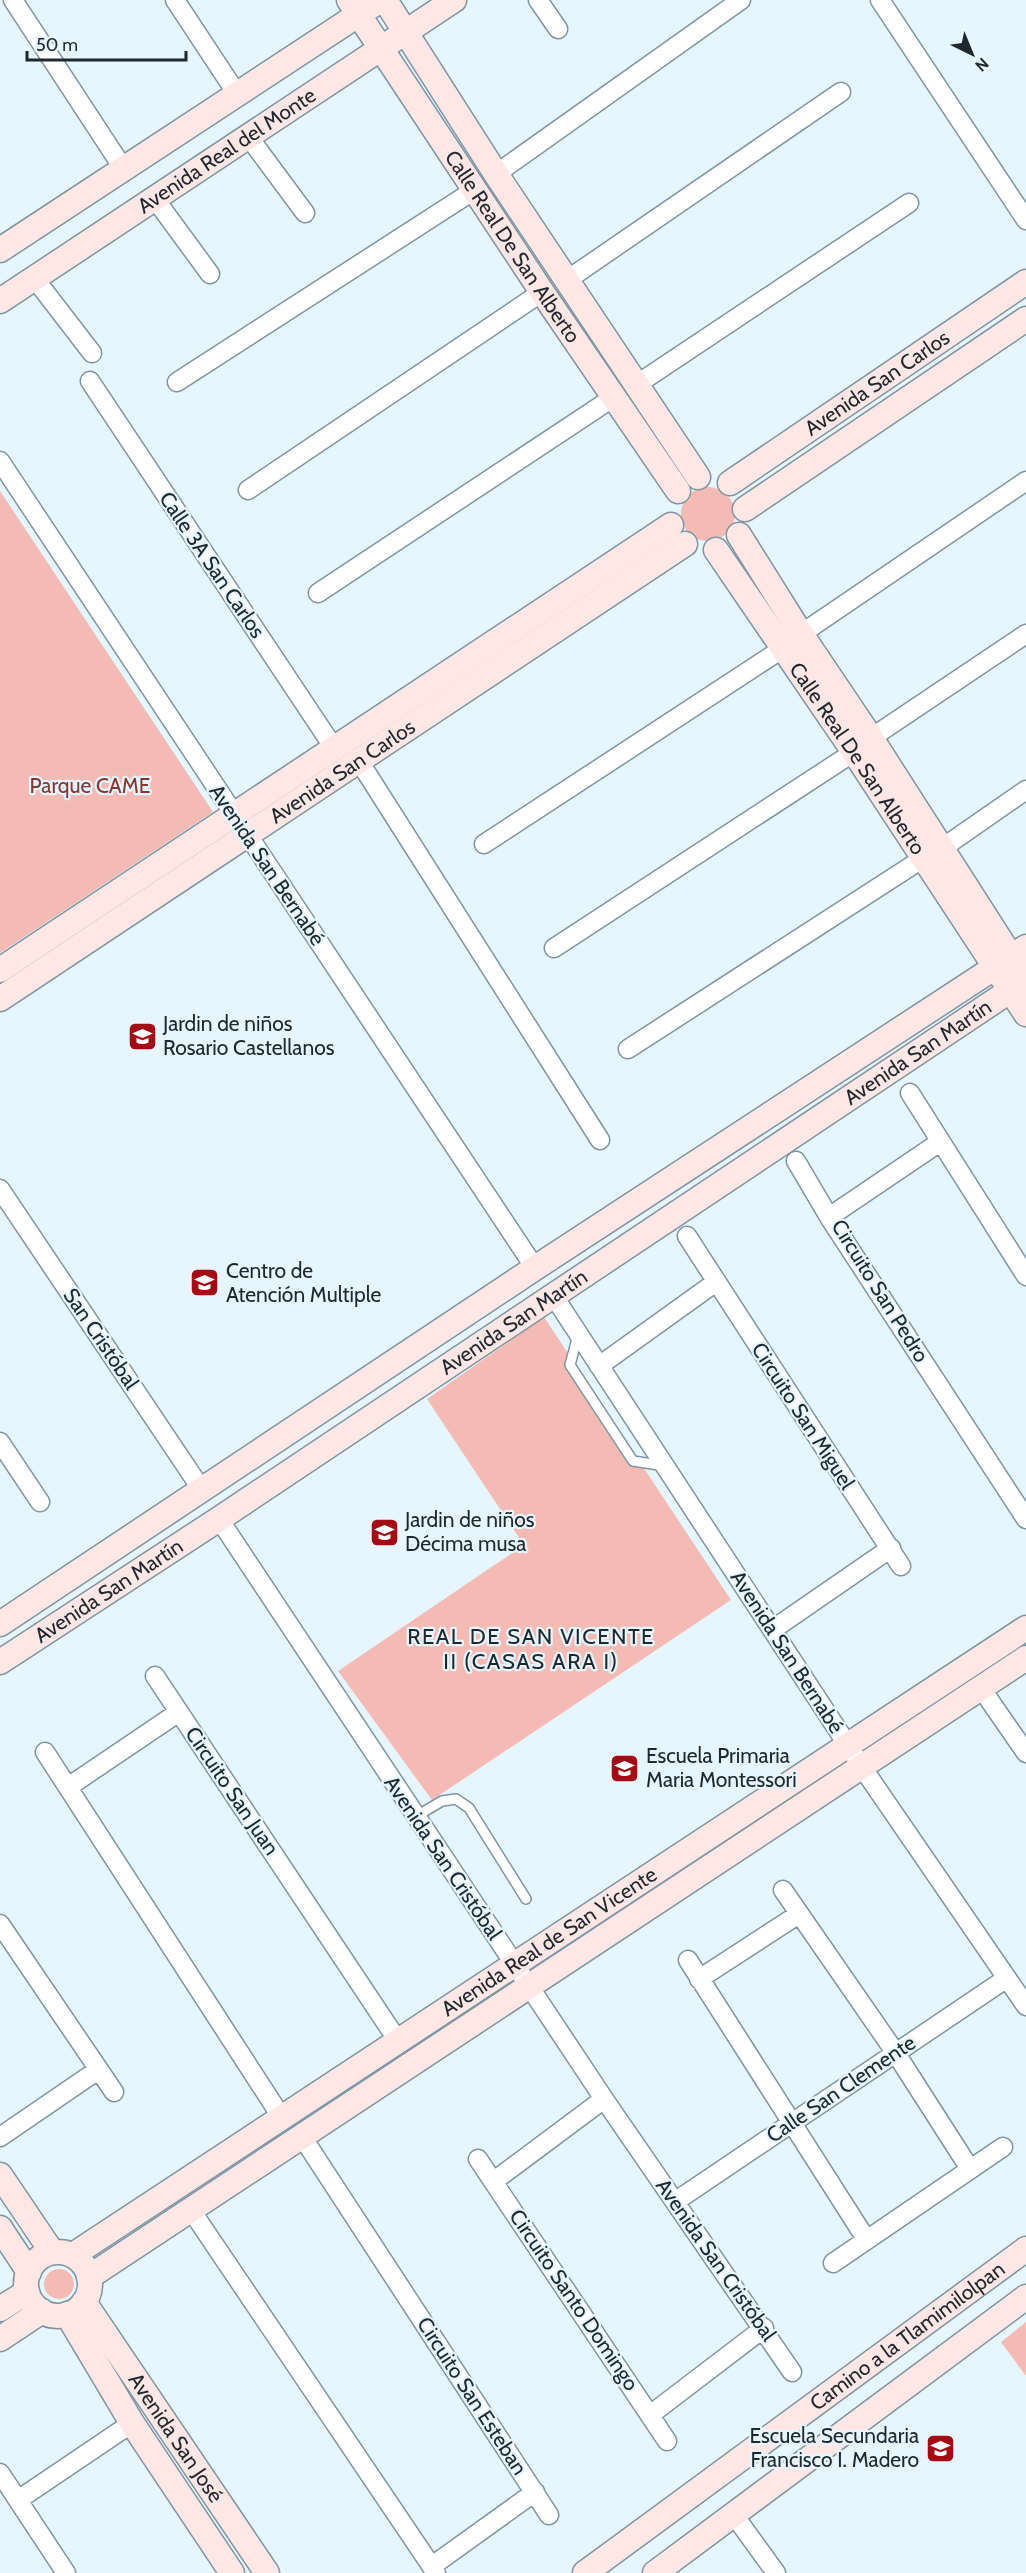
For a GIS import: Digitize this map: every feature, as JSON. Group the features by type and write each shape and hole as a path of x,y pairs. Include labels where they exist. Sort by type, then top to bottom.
{"street":[{"path":"13,0 123,168"},
{"path":"175,0 237,94"},
{"name":"Avenida Real del Monte","path":"0,250 237,94 354,7 380,0"},
{"name":"Calle Real De San Alberto","path":"385,0 496,174 698,477"},
{"name":"Avenida Real del Monte","path":"0,301 454,0"},
{"path":"538,0 558,29"},
{"path":"496,174 741,0"},
{"path":"880,0 1026,220"},
{"name":"Calle Real De San Alberto","path":"354,7 542,292 678,491"},
{"path":"567,280 841,92"},
{"path":"248,136 305,213"},
{"path":"177,382 476,189"},
{"path":"155,199 210,274"},
{"path":"636,385 909,203"},
{"path":"35,279 92,353"},
{"name":"Avenida San Carlos","path":"730,483 1026,282"},
{"path":"248,490 542,292"},
{"name":"Avenida San Carlos","path":"746,509 1026,319"},
{"name":"Calle 3A San Carlos","path":"90,381 334,748"},
{"path":"318,592 614,397"},
{"name":"Avenida San Bernabé","path":"0,461 535,1268"},
{"path":"709,476 730,483 743,499 746,509 745,522 739,535 729,544 716,550 695,549 678,534 672,501 687,482 698,477 709,476"},
{"path":"801,634 1026,481"},
{"name":"Avenida San Carlos","path":"0,970 334,748 678,534"},
{"name":"Avenida San Carlos","path":"0,999 358,761 678,534"},
{"name":"Calle Real De San Alberto","path":"739,535 801,634 862,745 932,854 1011,958 1026,1014"},
{"name":"Calle Real De San Alberto","path":"716,550 782,649 862,745"},
{"path":"554,948 1026,634"},
{"path":"484,843 782,649"},
{"path":"358,761 600,1140"},
{"path":"628,1049 932,854 1026,790"},
{"name":"Avenida San Martín","path":"0,1624 535,1268 1011,958"},
{"name":"Avenida San Martín","path":"0,1662 219,1519 1018,986"},
{"path":"910,1093 1026,1276"},
{"name":"Circuito San Pedro","path":"940,1142 829,1217 1026,1519"},
{"path":"796,1161 829,1217"},
{"name":"San Cristóbal","path":"0,1189 202,1490"},
{"name":"Circuito San Miguel","path":"687,1236 901,1566"},
{"path":"599,1366 716,1282"},
{"name":"Avenida San Bernabé","path":"553,1295 862,1767 1026,2006"},
{"path":"0,1442 40,1502"},
{"name":"Avenida San Cristóbal","path":"219,1519 604,2099 764,2328 792,2372"},
{"path":"772,1630 891,1548"},
{"name":"Avenida Real de San Vicente","path":"63,2254 282,2118 1026,1628"},
{"name":"Avenida Real de San Vicente","path":"89,2277 1026,1658"},
{"path":"155,1676 179,1712"},
{"path":"981,1688 1026,1753"},
{"name":"Circuito San Juan","path":"68,1787 179,1712 398,2041"},
{"path":"45,1752 282,2118"},
{"path":"783,1890 896,2052 970,2169"},
{"path":"699,1979 799,1914"},
{"path":"0,1924 114,2092"},
{"path":"688,1960 790,2124 866,2239"},
{"name":"Calle San Clemente","path":"676,2201 1007,1978"},
{"path":"0,2138 98,2070"},
{"path":"494,2181 604,2099"},
{"name":"Circuito San Esteban","path":"190,2210 434,2570 535,2492 301,2135"},
{"path":"833,2263 1003,2147"},
{"name":"Circuito Santo Domingo","path":"478,2159 650,2415 764,2328"},
{"path":"0,2175 63,2254 82,2262 89,2277 89,2292 76,2308 57,2316 42,2311 32,2301 28,2282 0,2228"},
{"name":"Camino a la Tlamimilolpan","path":"585,2573 1026,2249"},
{"path":"0,2309 28,2282 42,2257 63,2254"},
{"name":"Camino a la Tlamimilolpan","path":"655,2573 1026,2297"},
{"name":"Avenida San José","path":"76,2308 132,2423 232,2573"},
{"name":"Avenida San José","path":"76,2308 267,2573"},
{"path":"0,2339 42,2311"},
{"path":"650,2415 667,2440"},
{"path":"18,2500 132,2423"},
{"path":"0,2473 66,2573"},
{"path":"535,2492 549,2515"},
{"path":"734,2515 776,2573"}],"lane":[{"path":"578,1334 570,1365 633,1461 664,1466"},
{"path":"415,1817 442,1801 456,1799 469,1808 526,1899"}],"green space":[{"path":"703,487 713,487 723,491 731,499 735,514 731,529 723,537 713,541 703,541 693,537 685,529 681,519 681,509 685,499 693,491"},
{"name":"Parque CAME","path":"0,491 213,812 0,953"},
{"path":"544,1317 731,1600 432,1800 338,1671 524,1545 427,1399"},
{"path":"59,2269 70,2273 74,2284 70,2295 59,2299 48,2295 44,2284 48,2273"},
{"path":"1026,2322 1026,2376 1001,2342"}],"place":[{"name":"Jardin de niños Rosario Castellanos","path":"142,1036"},
{"name":"Centro de Atención Multiple","path":"205,1283"},
{"name":"Jardin de niños Décima musa","path":"384,1532"},
{"name":"Escuela Primaria Maria Montessori","path":"625,1768"},
{"name":"Escuela Secundaria Francisco I. Madero","path":"940,2448"}],"district":[{"name":"REAL DE SAN VICENTE II (CASAS ARA I)","path":"531,1649"}]}
